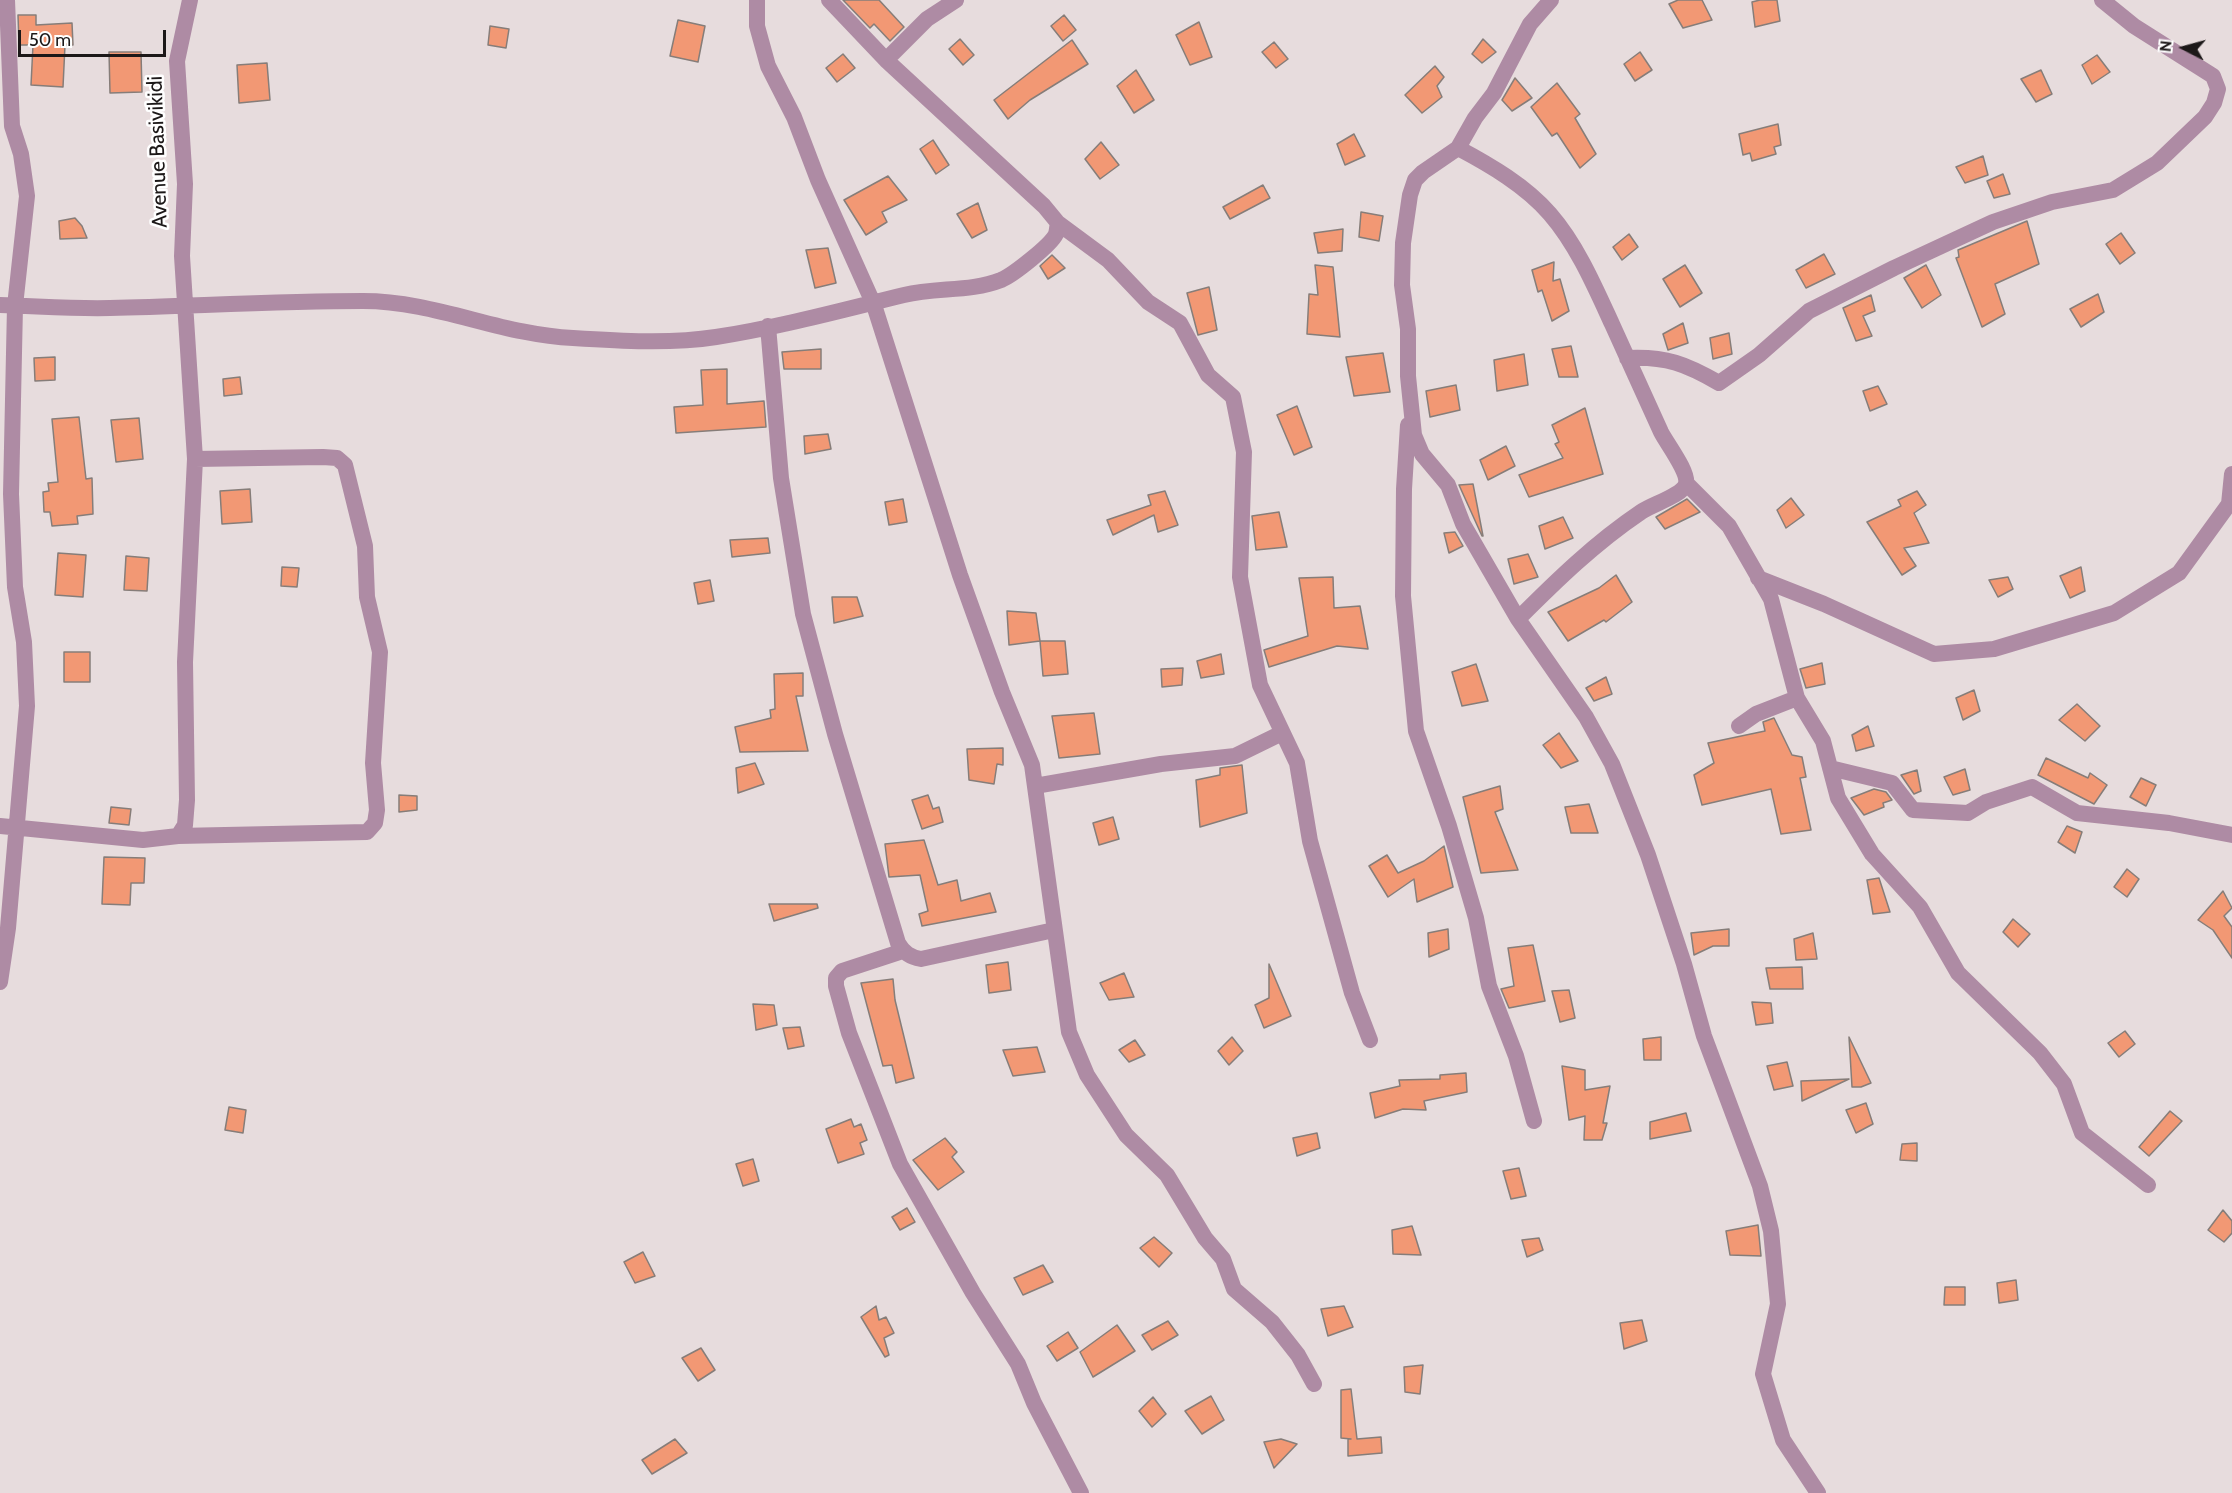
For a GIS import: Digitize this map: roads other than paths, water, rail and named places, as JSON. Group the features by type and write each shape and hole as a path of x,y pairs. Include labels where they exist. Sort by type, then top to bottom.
{"street":[{"path":"0,982 8,928 7,827 27,706 24,642 15,587 8,305 27,196 10,109 7,0"},
{"name":"Avenue Basivikidi","path":"178,836 185,825 187,800 185,662 195,459 184,303 182,256 185,184 177,61 190,0"},
{"path":"757,0 757,26 768,66 794,117 818,180 874,305 960,575 1002,692 1032,765 1069,1032 1087,1075 1126,1135 1167,1175 1205,1238 1223,1258 1234,1289 1272,1322 1298,1354 1314,1384"},
{"path":"829,0 886,60 1044,206 1058,223 1108,260 1148,302 1180,322 1208,375 1233,397 1244,452 1240,577 1260,685 1297,763 1310,841 1352,993 1370,1040"},
{"path":"886,60 927,19 956,0"},
{"path":"1551,0 1530,24 1494,93 1475,118 1458,148 1437,165 1423,172 1415,180 1410,195 1403,243 1402,285 1408,329 1410,401 1414,435 1422,454 1448,485 1463,524 1518,620 1586,717 1612,764 1648,855 1684,964 1704,1036 1760,1186 1771,1231 1778,1304 1764,1374 1783,1440 1818,1493"},
{"path":"1627,358 1653,357 1687,364 1719,383 1759,356 1809,311 1894,268 1993,222 2052,202 2113,190 2157,163 2205,117 2214,103 2218,89 2216,82 2206,70 2134,26 2102,0"},
{"path":"1458,148 1489,164 1549,212 1563,231 1594,285 1668,446 1685,471 1686,483 1680,492 1654,502 1615,529 1567,570 1518,620"},
{"path":"8,305 109,308 184,303 366,301 417,306 454,313 516,332 572,338 650,340 714,338 874,305 904,295 934,290 969,289 1004,279 1045,247 1056,234 1058,223"},
{"path":"768,327 781,478 803,614 838,744 893,929 903,951 912,958 937,957 1054,930"},
{"path":"1410,401 1404,489 1403,596 1416,731 1449,826 1476,918 1489,986 1516,1056 1534,1121"},
{"path":"7,827 143,840 178,836 367,832 375,823 377,810 373,763 380,652 367,597 365,546 345,465 337,458 323,457 195,459"},
{"path":"1758,578 1843,612 1934,654 1994,649 2114,613 2179,573 2229,504 2232,474"},
{"path":"1686,483 1729,525 1771,599 1797,698 1823,741 1838,798 1872,854 1920,907 1958,973 2040,1053 2064,1084 2082,1133 2148,1185"},
{"path":"1739,726 1756,714 1797,698"},
{"path":"1035,786 1161,764 1235,756 1282,733"},
{"path":"1830,768 1892,783 1913,810 1968,813 1986,801 2032,787 2077,813 2169,823 2232,835"},
{"path":"903,951 842,971 836,978 836,986 849,1033 900,1164 973,1293 1018,1364 1034,1403 1081,1493"}]}
